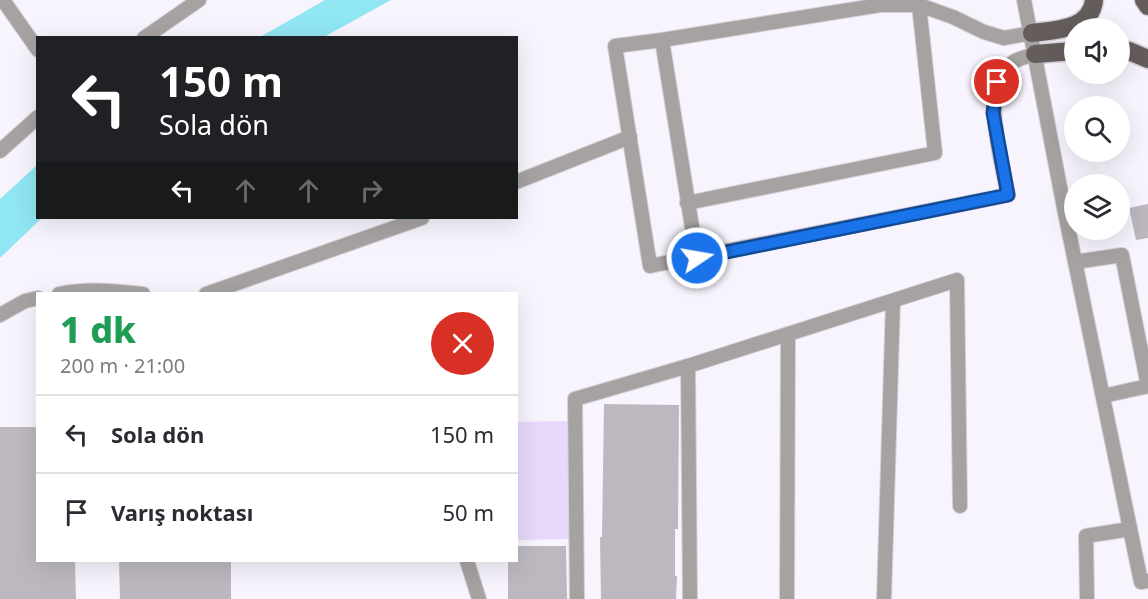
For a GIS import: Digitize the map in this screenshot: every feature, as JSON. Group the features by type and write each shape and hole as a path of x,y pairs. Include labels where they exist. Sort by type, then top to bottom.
{"main road":[{"path":"1032,33 1059,30 1075,25 1087,17 1094,0"},
{"path":"1144,0 1148,6"},
{"path":"1130,51 1148,59"},
{"path":"1035,54 1064,52"}],"street":[{"path":"3,0 36,47"},
{"path":"147,36 199,0"},
{"path":"1024,0 1141,582 1148,581"},
{"path":"1032,33 1004,38 919,5 880,5 615,46 650,266 1008,195 993,113 997,82 1012,62 1035,54"},
{"path":"687,203 935,153 919,5"},
{"path":"663,40 697,258"},
{"path":"0,152 36,119"},
{"path":"518,181 630,137"},
{"path":"212,292 419,219"},
{"path":"1075,262 1122,255 1148,386 1103,396"},
{"path":"577,599 575,399 688,366 957,280 960,506"},
{"path":"70,292 98,292"},
{"path":"0,315 25,301 36,298"},
{"path":"884,599 893,301"},
{"path":"787,599 788,334"},
{"path":"688,366 690,599"},
{"path":"1087,599 1086,536 1130,529"},
{"path":"467,562 479,599"}],"shaded area":[{"path":"569,421 571,539 518,540 518,422"}],"water":[{"path":"325,0 391,0 326,36 262,36"},
{"path":"36,166 36,219 41,219 0,258 0,199"}],"building":[{"path":"1148,204 1148,238 1136,240 1130,208"},
{"path":"604,404 679,405 678,529 675,529 676,599 601,599 600,537 602,537"},
{"path":"0,427 36,427 36,562 75,562 76,599 0,599"},
{"path":"518,546 566,546 567,599 508,599 508,562 518,562"},
{"path":"119,562 231,562 231,599 120,599"}],"route":[{"path":"697,258 1008,195 993,113 997,82"}]}
